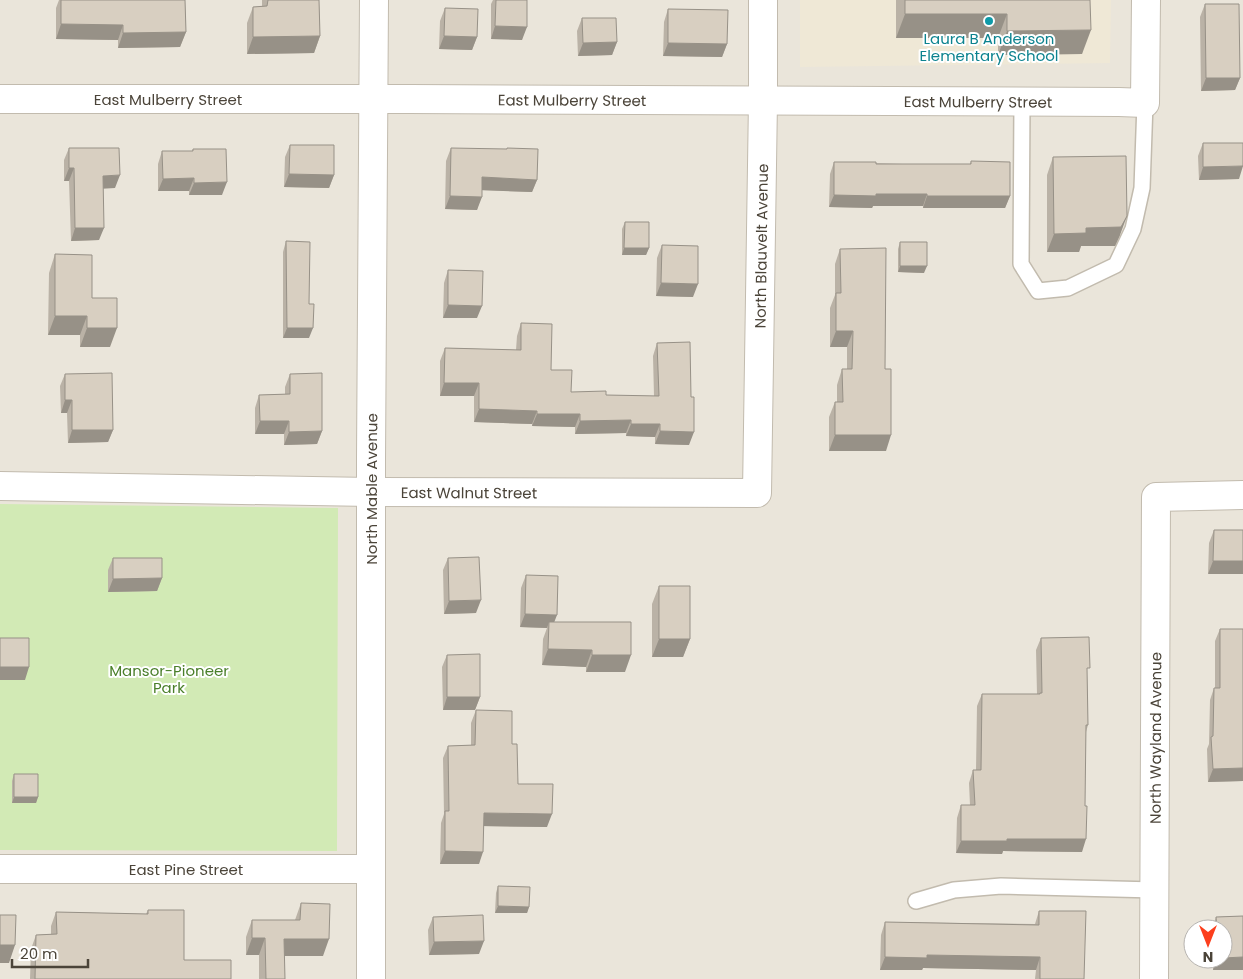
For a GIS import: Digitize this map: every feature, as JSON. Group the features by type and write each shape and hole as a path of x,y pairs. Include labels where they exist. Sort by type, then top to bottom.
{"street":[{"name":"North Mable Avenue","path":"371,979 374,0"},
{"name":"North Blauvelt Avenue","path":"757,493 763,0"},
{"path":"1145,103 1146,0"},
{"name":"East Mulberry Street","path":"0,99 763,100 1145,103"},
{"name":"East Walnut Street","path":"0,486 371,492 757,493"},
{"name":"North Wayland Avenue","path":"1154,979 1156,497 1243,495"},
{"name":"East Pine Street","path":"0,869 371,869"}],"lane":[{"path":"1022,102 1021,264 1038,291 1068,288 1116,265 1133,229 1142,188 1145,103"},
{"path":"916,901 954,890 1001,886 1155,890"}],"shaded area":[{"path":"0,0 1243,0 1243,979 0,979"},
{"path":"800,0 1111,0 1110,63 800,67"}],"green space":[{"name":"Mansor-Pioneer Park","path":"0,504 338,508 337,851 0,850"}],"building":[{"path":"61,0 185,0 186,32 123,33 123,25 61,24"},
{"path":"268,0 319,0 320,36 253,37 253,7 267,6"},
{"path":"496,0 527,0 527,27 495,26"},
{"path":"905,0 1090,0 1091,30 1007,31 1007,14 905,14"},
{"path":"1205,4 1239,4 1240,78 1206,78"},
{"path":"445,8 478,9 477,37 444,36"},
{"path":"668,9 728,10 727,44 668,43"},
{"path":"582,18 616,18 617,42 583,43"},
{"path":"1203,143 1243,143 1243,166 1203,167"},
{"path":"290,145 334,145 334,175 289,174"},
{"path":"69,148 119,148 120,175 103,176 104,228 75,228 74,168 69,168"},
{"path":"451,148 538,149 537,180 482,177 482,197 450,196"},
{"path":"193,149 226,149 227,182 194,183 194,178 163,179 162,151 193,151"},
{"path":"1126,156 1127,216 1121,227 1086,228 1086,233 1054,234 1053,157"},
{"path":"971,161 1010,162 1010,196 927,196 927,194 834,195 834,162 971,164"},
{"path":"625,222 649,222 649,248 624,248"},
{"path":"286,241 310,242 309,304 314,304 313,328 287,328"},
{"path":"900,242 927,242 927,266 900,266"},
{"path":"662,245 698,246 698,284 661,283"},
{"path":"886,248 885,369 891,369 891,435 835,435 835,402 843,402 842,369 852,369 853,331 836,331 836,293 841,293 840,249"},
{"path":"55,254 92,255 92,298 117,298 117,328 87,328 87,316 55,316"},
{"path":"448,270 483,271 482,306 448,305"},
{"path":"521,323 552,324 551,370 572,370 571,392 606,391 606,395 659,396 657,343 690,342 691,397 694,397 694,432 660,431 660,424 631,424 631,420 580,421 580,414 537,414 537,411 479,409 479,383 444,383 445,348 521,350"},
{"path":"112,373 113,430 72,430 72,400 65,400 65,374"},
{"path":"322,373 322,431 289,432 289,421 260,421 259,395 290,394 290,374"},
{"path":"1214,530 1243,530 1243,561 1213,561"},
{"path":"479,557 481,600 449,601 448,558"},
{"path":"113,558 162,558 162,578 113,579"},
{"path":"526,575 558,576 557,615 525,614"},
{"path":"659,586 690,586 690,639 659,639"},
{"path":"549,622 631,622 631,655 592,655 592,650 548,649"},
{"path":"1220,629 1243,629 1243,768 1213,769 1211,737 1213,736 1214,688 1220,688"},
{"path":"1089,637 1090,668 1087,668 1088,725 1086,725 1086,839 961,841 961,805 975,805 973,770 981,770 982,694 1042,693 1041,638"},
{"path":"0,638 29,638 29,667 0,667"},
{"path":"480,654 480,697 447,697 447,655"},
{"path":"476,710 512,711 512,744 517,744 518,784 553,784 552,814 484,813 483,852 445,851 445,811 449,811 448,746 475,745"},
{"path":"14,774 38,774 38,797 14,797"},
{"path":"498,886 530,887 529,907 498,906"},
{"path":"301,903 330,904 329,939 284,939 285,979 266,979 265,938 252,938 252,920 300,920"},
{"path":"148,910 184,910 184,960 231,960 231,979 35,979 36,935 57,934 56,912 148,914"},
{"path":"1039,911 1086,911 1084,979 1040,979 1040,957 927,955 927,958 885,957 885,922 1039,925"},
{"path":"0,915 16,915 15,945 0,945"},
{"path":"483,915 484,941 434,942 433,917"},
{"path":"1243,916 1243,957 1233,958 1233,919 1216,919 1216,917"}],"place":[{"name":"Laura B Anderson Elementary School","path":"989,21"}]}
